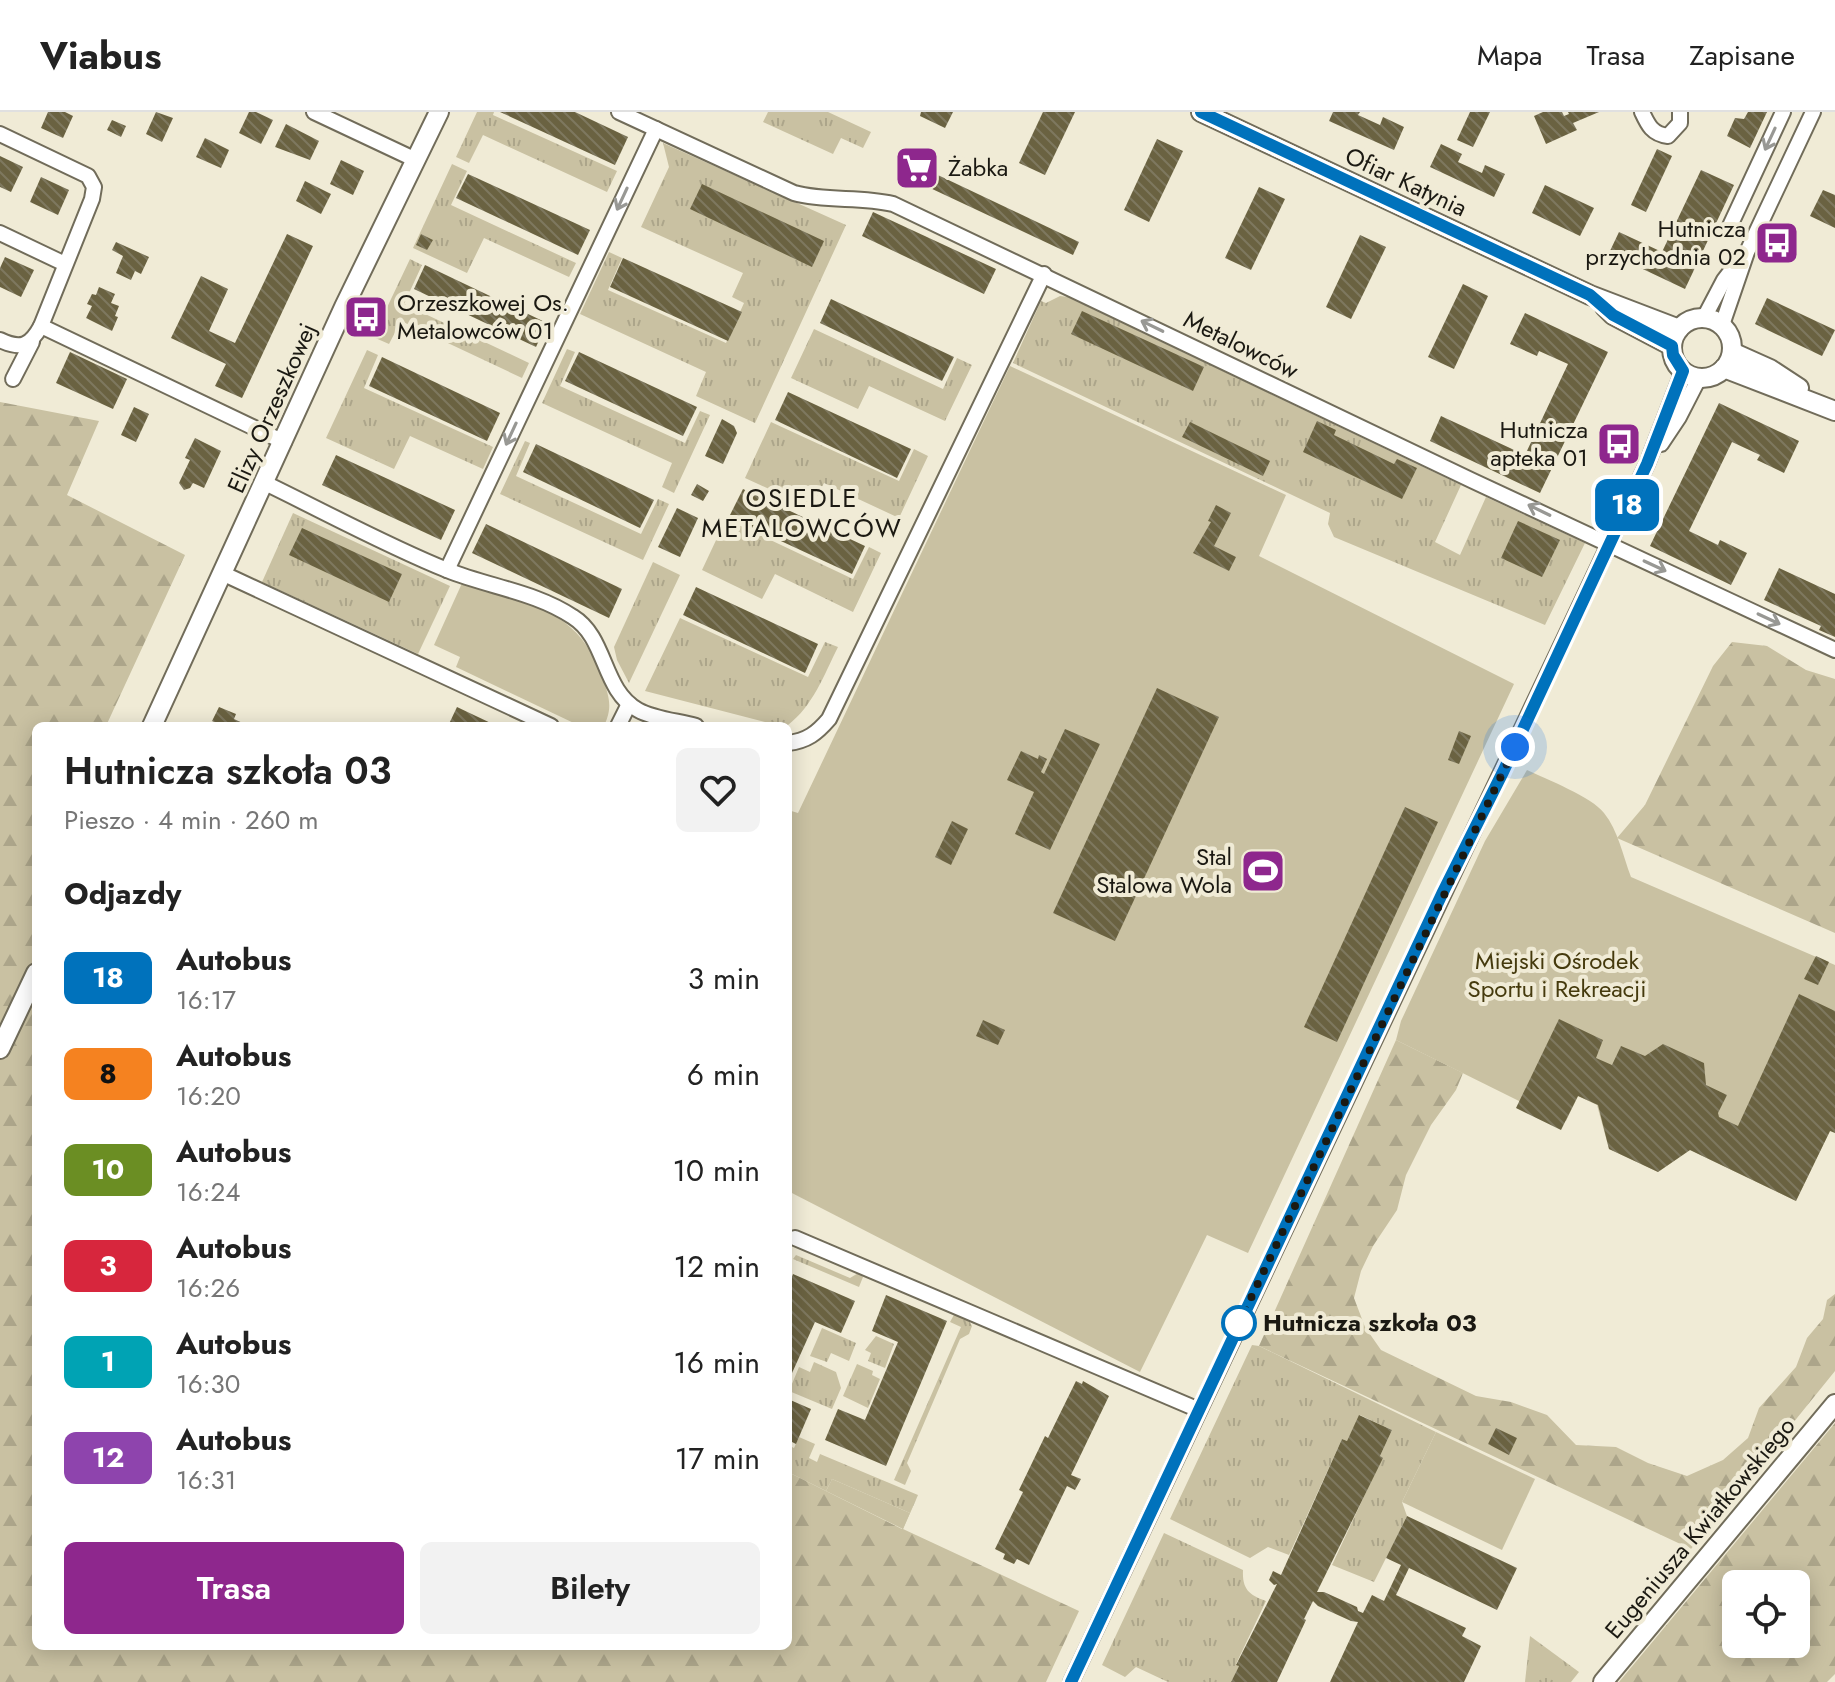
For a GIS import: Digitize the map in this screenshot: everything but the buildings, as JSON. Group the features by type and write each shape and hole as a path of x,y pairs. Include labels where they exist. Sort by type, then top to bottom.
{"street":[{"path":"314,112 416,160"},
{"name":"Elizy Orzeszkowej","path":"154,722 344,307 439,112"},
{"name":"Metalowców","path":"619,112 794,193 813,198 870,199 893,204 1835,650"},
{"name":"Ofiar Katynia","path":"1201,112 1676,337"},
{"path":"1642,112 1650,128 1659,135 1668,136 1680,123 1680,112"},
{"path":"1729,228 1783,112"},
{"path":"1713,322 1813,112"},
{"path":"447,570 656,129"},
{"path":"0,134 88,176 94,187 92,199 41,326 13,379"},
{"path":"1758,165 1783,176"},
{"path":"0,233 65,264"},
{"path":"792,742 816,734 829,719 1044,274"},
{"path":"1695,319 1713,322 1728,333 1728,360 1717,374 1691,374 1673,355 1676,337 1695,319"},
{"path":"41,326 284,442"},
{"path":"0,340 17,346 32,342"},
{"path":"1728,360 1770,369 1832,409"},
{"path":"1071,1682 1691,374"},
{"path":"265,483 447,570 545,602 576,618 592,636 618,694 640,712 680,722"},
{"path":"224,574 542,722"},
{"path":"620,722 629,704"},
{"path":"0,1049 32,981"},
{"path":"795,1238 1199,1410"},
{"name":"Eugeniusza Kwiatkowskiego","path":"1603,1682 1835,1404"}],"green space":[{"path":"477,112 494,112 493,115 617,171 607,192 483,135 469,163 456,157"},
{"path":"768,112 828,112 871,132 863,148 841,138 833,154 763,122"},
{"path":"663,143 846,225 755,423 696,396 706,372 580,314 609,252 622,258 608,290 726,343 744,303 732,297 743,273 641,227 669,167"},
{"path":"452,164 467,171 451,205 576,263 569,277 484,238 467,273 413,248"},
{"path":"410,259 422,265 404,304 529,363 522,378 401,321 389,344 373,337"},
{"path":"1060,296 1068,297 1461,485 1435,542 1460,555 1486,497 1585,543 1545,625 1334,537 1328,524 1330,513 1013,363 1041,301 1046,303"},
{"path":"814,329 943,389 957,358 972,365 945,421 869,386 858,409 791,378"},
{"path":"567,349 575,352 560,386 685,443 700,411 710,415 674,493 662,487 672,463 542,403"},
{"path":"367,350 378,355 364,388 493,447 483,469 410,436 394,469 326,438"},
{"path":"1010,366 1286,495 1259,556 1514,684 1248,1253 1207,1235 1140,1372 792,1193 792,811 798,813"},
{"path":"0,402 99,421 67,495 185,555 108,722 32,722 32,1650 792,1650 792,1474 902,1529 918,1495 903,1529 1079,1611 1046,1682 0,1682"},
{"path":"771,422 899,481 914,449 928,456 899,518 824,483 811,508 745,478"},
{"path":"525,441 530,443 516,476 641,534 658,499 669,504 643,560 500,494"},
{"path":"293,513 450,586 418,654 262,582"},
{"path":"726,519 853,579 869,547 881,553 853,612 775,574 762,599 702,570"},
{"path":"653,562 680,575 629,683 614,647"},
{"path":"463,581 529,603 565,623 593,655 607,691 609,708 606,722 572,722 456,667 460,657 434,645"},
{"path":"680,618 808,677 825,642 838,647 817,689 791,722 765,722 645,691"},
{"path":"1732,642 1767,646 1806,670 1835,679 1835,933 1617,838 1645,805 1713,666"},
{"name":"Miejski Ośrodek Sportu i Rekreacji","path":"1527,770 1579,795 1604,813 1617,835 1631,877 1835,965 1835,1126 1796,1201 1690,1150 1658,1172 1609,1149 1597,1105 1578,1096 1566,1121 1396,1040 1401,1021 1485,841"},
{"path":"1396,1040 1463,1073 1456,1090 1431,1125 1406,1175 1397,1210 1361,1271 1354,1298 1365,1327 1381,1350 1476,1396 1511,1402 1547,1415 1576,1445 1616,1447 1648,1463 1687,1476 1723,1460 1748,1438 1759,1408 1796,1367 1807,1338 1823,1319 1827,1300 1835,1294 1835,1371 1691,1549 1259,1346"},
{"path":"796,1255 850,1278 860,1272 863,1277 859,1287 793,1259"},
{"path":"955,1313 968,1319 972,1326 969,1334 960,1339 907,1463 911,1471 905,1485 894,1480 961,1327 950,1322"},
{"path":"822,1328 856,1343 849,1361 831,1353 827,1362 810,1356"},
{"path":"876,1336 894,1344 885,1368 868,1361 871,1353 865,1350"},
{"path":"1252,1345 1436,1432 1402,1502 1407,1516 1374,1582 1332,1565 1392,1430 1360,1415 1347,1441 1342,1439 1289,1555 1268,1547 1250,1558 1170,1519"},
{"path":"814,1362 836,1372 841,1388 832,1409 792,1392 799,1367 810,1372"},
{"path":"857,1364 873,1371 872,1375 880,1379 868,1408 843,1396"},
{"path":"1835,1423 1835,1674 1827,1682 1619,1682"},
{"path":"1436,1432 1535,1479 1502,1550 1402,1502"},
{"path":"799,1437 815,1444 809,1458 817,1462 820,1454 918,1495 910,1513 832,1479 826,1491 792,1474 794,1448"},
{"path":"832,1479 910,1513 903,1529 826,1491"},
{"path":"1164,1533 1243,1570 1248,1590 1266,1601 1236,1664 1239,1666 1231,1682 1168,1682 1136,1667 1125,1677 1102,1665"},
{"path":"1530,1636 1579,1672 1571,1682 1525,1682"}],"bus line":[{"name":"18","path":"1071,1682 1647,464 1683,371 1673,355 1672,346 1613,315 1590,295 1201,112"}],"place":[{"name":"Żabka","path":"917,168"},
{"name":"Hutnicza przychodnia 02","path":"1777,243"},
{"name":"Orzeszkowej Os. Metalowców 01","path":"366,317"},
{"name":"Hutnicza apteka 01","path":"1619,444"},
{"name":"Stal Stalowa Wola","path":"1263,871"},
{"name":"Hutnicza szkoła 03","path":"1239,1323"}],"district":[{"name":"OSIEDLE METALOWCÓW","path":"802,513"}],"route":[{"path":"1239,1323 1515,747"}]}
